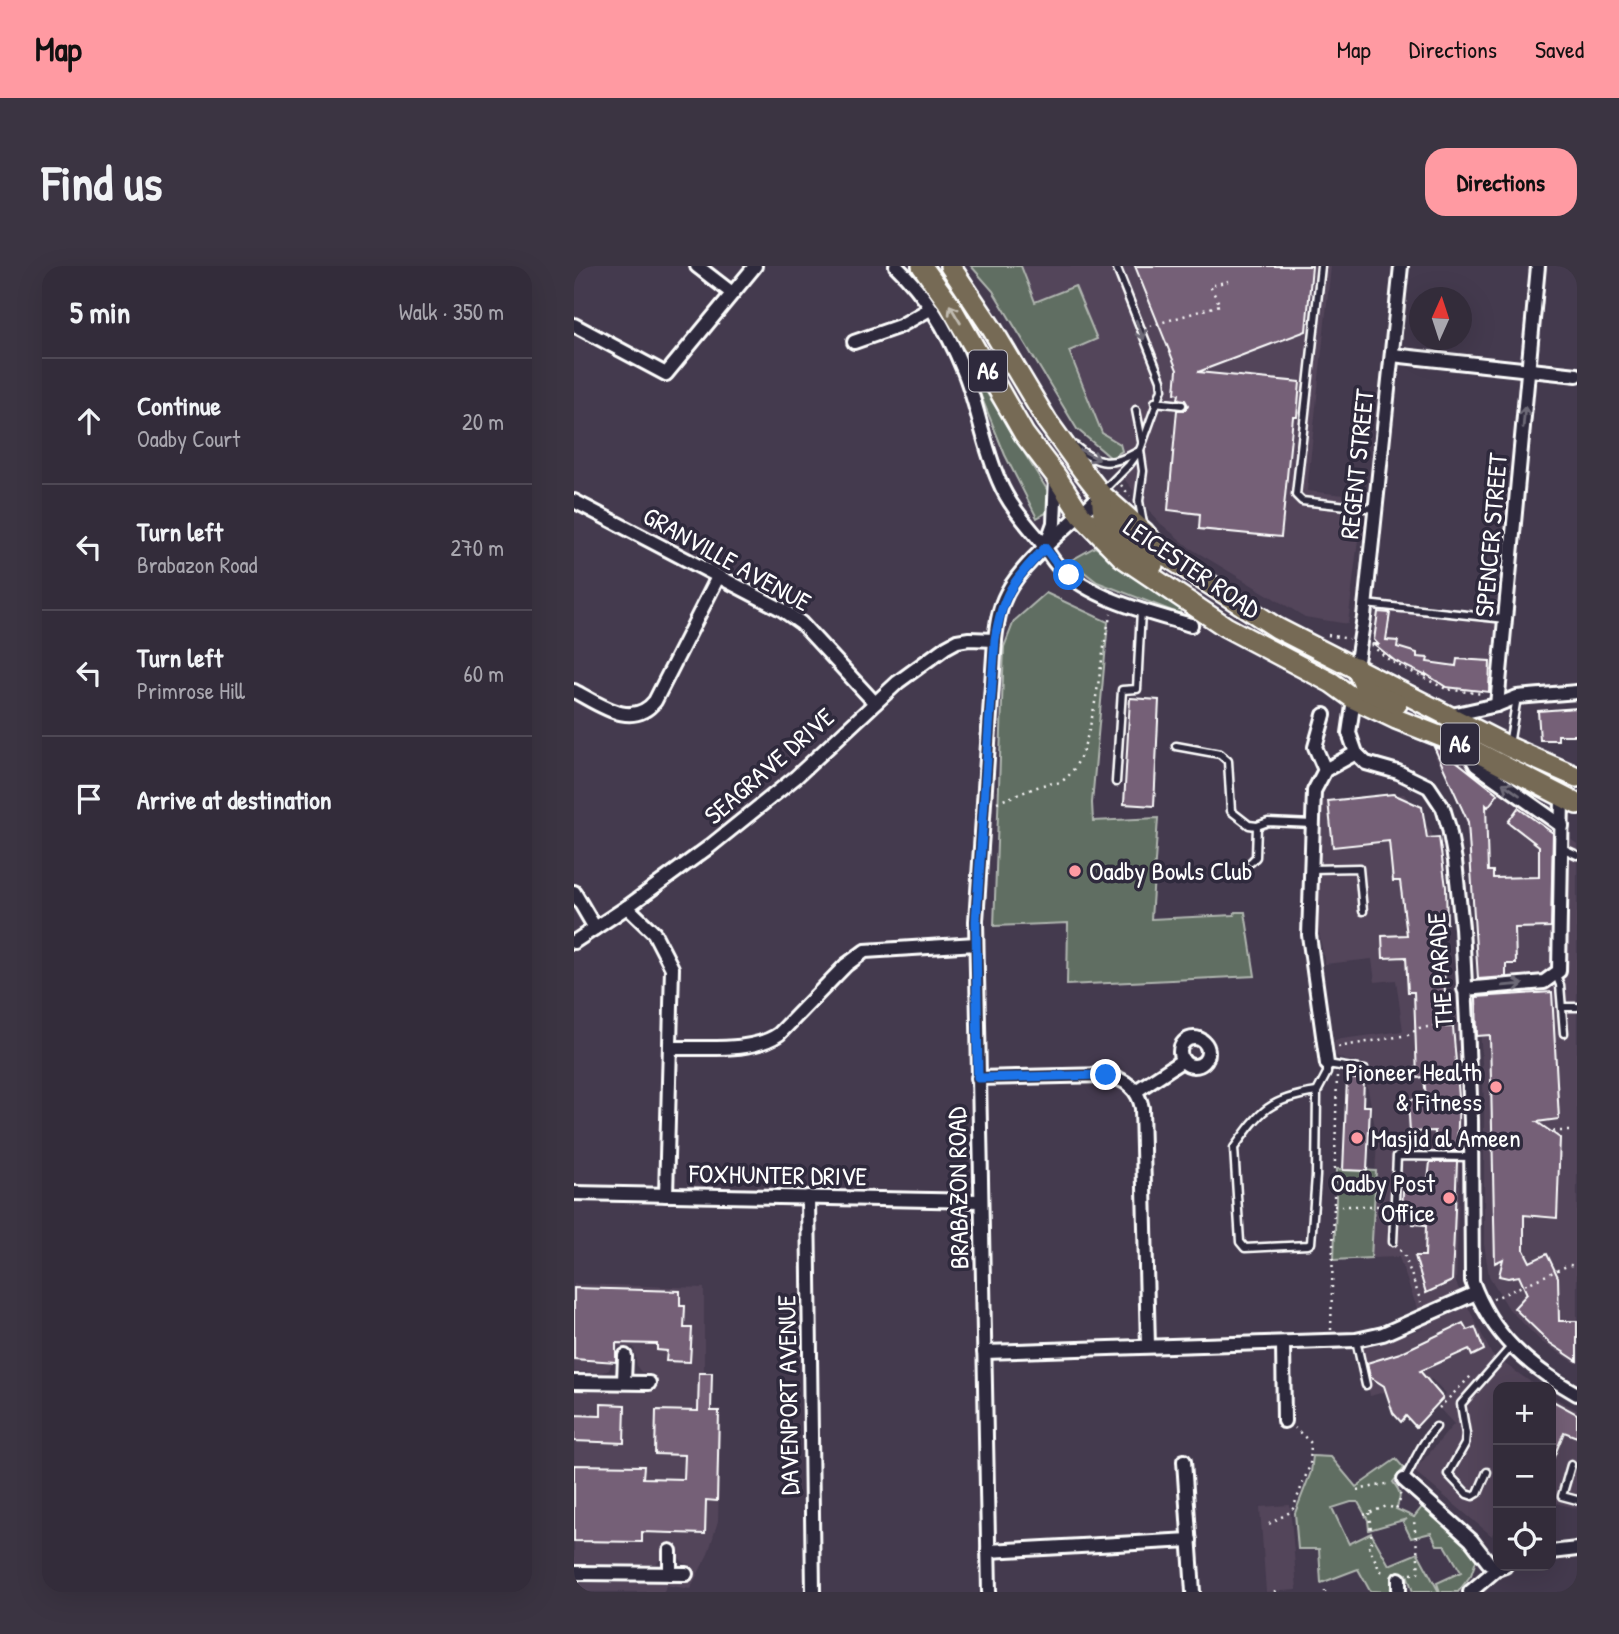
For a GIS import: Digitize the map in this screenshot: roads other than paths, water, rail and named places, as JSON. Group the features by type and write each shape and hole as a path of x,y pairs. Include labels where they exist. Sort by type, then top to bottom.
{"highway":[{"name":"LEICESTER ROAD","path":"922,266 950,305 1024,434 1081,515 1122,556 1226,627 1332,683 1354,699"},
{"name":"LEICESTER ROAD","path":"950,266 992,329 1047,421 1101,494 1163,554 1278,628 1356,667"},
{"name":"A6","path":"992,329 1032,425 1083,496 1081,515"},
{"name":"A6","path":"1101,494 1103,514 1112,528 1226,627"},
{"name":"A6","path":"1163,554 1201,592 1233,618 1326,664 1344,676 1354,699 1465,746 1570,800"},
{"name":"A6","path":"1356,667 1509,747 1576,773"},
{"name":"A6","path":"1356,667 1366,690 1457,732 1465,746"},
{"path":"1354,699 1356,667"},
{"path":"1570,800 1576,773"}],"street":[{"path":"697,266 732,293"},
{"path":"574,325 666,374 755,266"},
{"path":"896,266 930,309 964,370 999,481 1015,510 1060,568 1079,582 1115,600 1191,625"},
{"name":"REGENT STREET","path":"1356,667 1401,266"},
{"name":"SPENCER STREET","path":"1497,705 1538,266"},
{"path":"855,342 900,326 930,309"},
{"path":"1392,355 1577,374"},
{"name":"BRABAZON ROAD","path":"1045,548 1054,523 1056,476"},
{"name":"BRABAZON ROAD","path":"989,1592 976,944 995,640 999,613 1008,592 1021,573 1101,494"},
{"name":"GRANVILLE AVENUE","path":"574,501 781,609 801,623 876,703"},
{"path":"574,691 614,712 628,715 648,709 655,701 718,577"},
{"name":"SEAGRAVE DRIVE","path":"574,942 627,908 709,847 796,777 898,682 957,641 995,640"},
{"path":"1446,716 1497,705 1517,697 1577,692"},
{"path":"1332,1066 1325,1048 1309,936 1314,791 1325,770 1356,753 1349,733 1354,699"},
{"path":"1324,715 1315,747 1325,770"},
{"path":"1465,746 1476,765 1562,826"},
{"name":"THE PARADE","path":"1356,753 1366,763 1398,772 1429,787 1443,808 1455,861 1467,1023 1472,1157 1472,1281 1479,1298"},
{"path":"1464,989 1544,982 1557,973 1562,826 1570,800"},
{"path":"574,892 595,928"},
{"path":"627,908 653,933 673,968 666,1195"},
{"path":"672,1048 754,1046 768,1042 846,965 864,951 976,944"},
{"path":"1136,1091 1183,1060"},
{"path":"978,1078 1106,1075 1119,1077 1136,1091 1142,1108 1148,1346"},
{"name":"FOXHUNTER DRIVE","path":"574,1193 981,1201"},
{"name":"DAVENPORT AVENUE","path":"808,1198 813,1592"},
{"path":"984,1352 1356,1340 1383,1334 1426,1315 1479,1298 1511,1347 1539,1372 1577,1394"},
{"path":"1283,1343 1284,1421"},
{"path":"624,1382 625,1356"},
{"path":"574,1382 649,1383"},
{"path":"1184,1461 1194,1592"},
{"path":"1399,1481 1471,1540 1488,1562 1493,1564"},
{"path":"988,1551 1190,1540"},
{"path":"1556,1551 1577,1549"},
{"path":"670,1551 670,1574"},
{"path":"1470,1592 1496,1571"},
{"path":"574,1573 686,1574"}],"lane":[{"path":"1101,494 1129,465 1141,446 1162,389 1161,380 1116,266"},
{"path":"1321,266 1296,495 1302,501 1375,509"},
{"path":"1155,402 1182,405"},
{"path":"1136,410 1143,471 1139,501 1144,533"},
{"path":"1047,421 1085,455 1100,461 1118,463 1141,446"},
{"path":"1365,604 1506,620"},
{"path":"1116,782 1122,690 1137,689 1141,610"},
{"path":"1509,747 1517,697"},
{"path":"1176,746 1225,757 1228,761 1231,811 1249,825 1257,826 1268,822 1313,824"},
{"path":"1251,862 1256,857 1257,826"},
{"path":"1562,849 1577,855"},
{"path":"1311,869 1359,868 1363,911"},
{"path":"1557,973 1564,1033"},
{"path":"1562,1007 1577,1007"},
{"path":"1317,1092 1289,1096 1274,1103 1262,1112 1234,1148 1240,1242 1244,1248 1308,1245 1311,1242 1316,1176 1317,1092 1332,1066 1365,1070"},
{"path":"1393,1242 1397,1156 1472,1157"},
{"path":"1356,1340 1366,1385"},
{"path":"1486,1472 1478,1493 1472,1496 1448,1474 1465,1444 1461,1404 1511,1347"},
{"path":"1399,1481 1419,1454 1420,1446 1436,1427"},
{"path":"1571,1465 1562,1496 1577,1500"}],"place":[{"name":"Oadby Bowls Club","path":"1075,871"},
{"name":"Pioneer Health & Fitness","path":"1496,1087"},
{"name":"Masjid al Ameen","path":"1357,1138"},
{"name":"Oadby Post Office","path":"1449,1198"}]}
